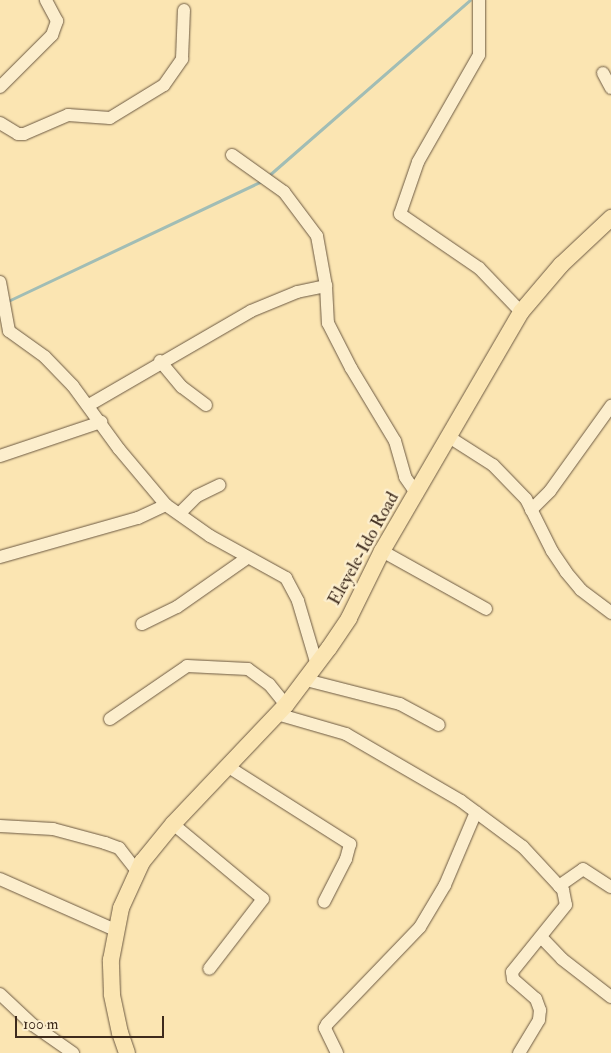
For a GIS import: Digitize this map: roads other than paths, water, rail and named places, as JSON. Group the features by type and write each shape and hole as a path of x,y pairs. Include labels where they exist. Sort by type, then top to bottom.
{"main road":[{"name":"Eleyele-Ido Road","path":"127,1053 120,1033 112,994 111,960 115,930 134,878 173,824 282,709 317,665 349,618 382,551 522,312 561,265 611,218"}],"street":[{"path":"0,86 52,34 58,21 46,0"},
{"path":"479,0 479,54 418,162 400,214 479,268 522,312"},
{"path":"0,123 18,134 24,134 68,115 110,118 164,85 182,59 184,10"},
{"path":"603,73 611,88"},
{"path":"232,155 284,192 317,236 326,286 328,323 351,368 395,440 404,477 417,494"},
{"path":"0,282 9,331 45,357 90,405 119,449 166,505 180,513 210,536 247,558 277,572 292,586 302,619 311,637 317,665"},
{"path":"90,405 160,361 251,311 297,292 326,286"},
{"path":"160,361 182,388 206,405"},
{"path":"531,510 550,491 610,409"},
{"path":"0,456 101,422"},
{"path":"449,438 493,465 526,499 552,552 575,584 611,614"},
{"path":"180,513 197,496 220,485"},
{"path":"0,558 138,518 166,505"},
{"path":"382,551 486,609"},
{"path":"142,624 177,607 247,558"},
{"path":"110,719 187,666 248,669 269,684 282,709 354,738 476,812 523,847 560,886 567,898 566,905 511,976 536,999 540,1010 539,1020 519,1053"},
{"path":"306,680 400,704 439,725"},
{"path":"227,766 350,844 346,859 324,902"},
{"path":"337,1053 325,1028 326,1024 420,927 445,885 476,812"},
{"path":"173,824 263,899 209,969"},
{"path":"0,826 53,829 119,848 134,878"},
{"path":"560,886 583,869 611,887"},
{"path":"0,879 115,930"},
{"path":"541,937 562,959 611,997"},
{"path":"0,994 33,1025 73,1053"}],"waterway":[{"path":"267,177 470,0"},
{"path":"8,301 262,181"}]}
